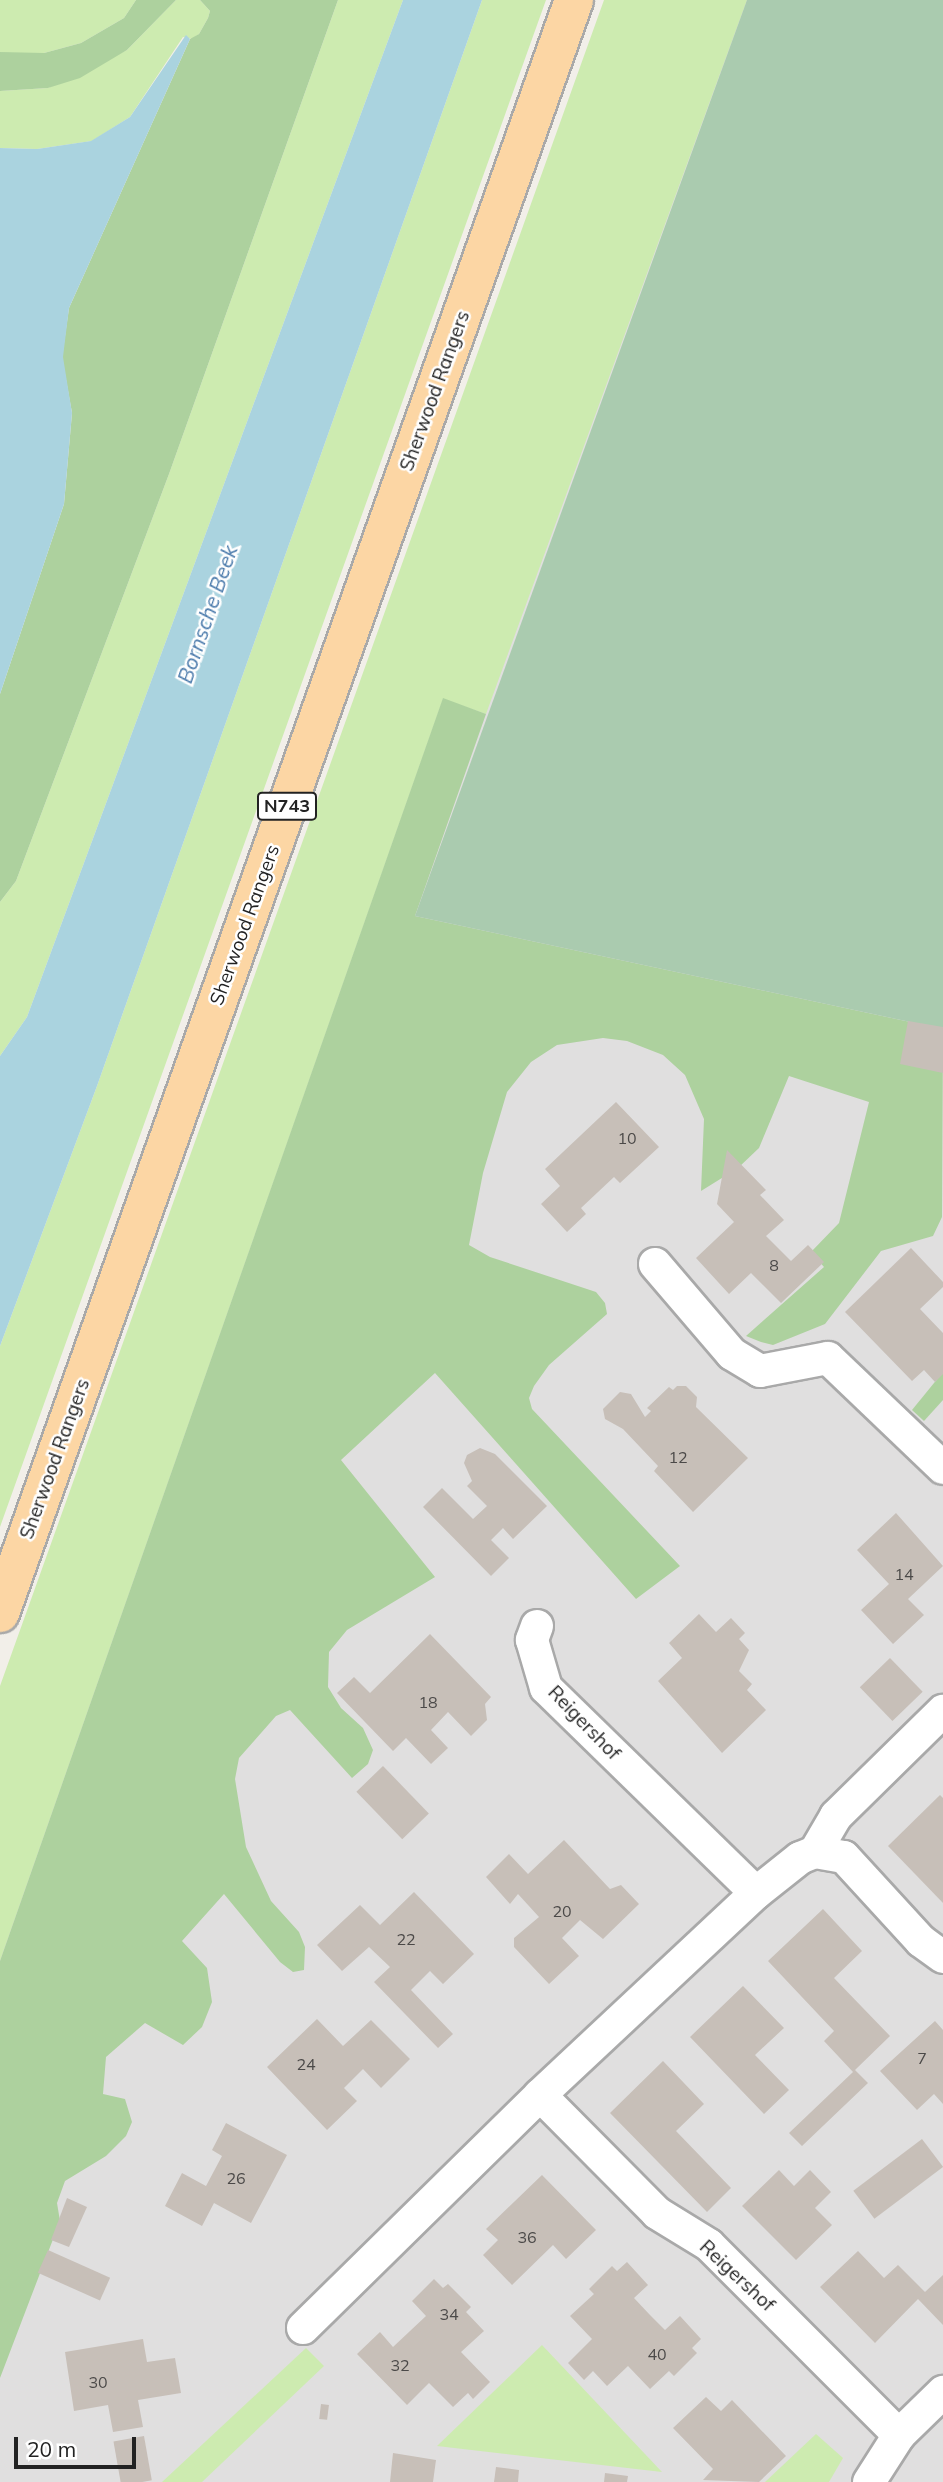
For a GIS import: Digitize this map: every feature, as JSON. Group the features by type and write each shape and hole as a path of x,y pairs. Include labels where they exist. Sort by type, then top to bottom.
{"main road":[{"name":"Sherwood Rangers","path":"0,1613 574,0"}],"street":[{"path":"655,1264 732,1354 760,1371 828,1358 943,1468"},
{"name":"Reigershof","path":"537,1626 532,1640 546,1688 755,1893"},
{"path":"303,2328 540,2095 755,1893 815,1852 836,1816 943,1711"},
{"path":"815,1852 844,1857 921,1941 943,1957"},
{"name":"Reigershof","path":"540,2095 657,2213 709,2245 899,2435"},
{"path":"869,2482 899,2435 943,2392"}],"shaded area":[{"path":"633,0 943,0 943,2482 0,2482 0,1762"}],"green space":[{"path":"0,0 136,0 124,18 81,43 44,53 8,54 0,52"},
{"path":"136,0 176,0 127,50 80,78 48,88 0,91 0,52 44,53 81,43 124,18"},
{"path":"176,0 200,0 210,11 208,18 199,34 192,39 183,37 130,117 92,141 37,149 0,148 0,91 48,88 127,50"},
{"path":"200,0 338,0 169,474 16,881 0,902 0,694 64,504 72,413 62,357 69,308 190,39 199,34 208,18 210,11"},
{"path":"338,0 403,0 27,1017 0,1056 0,902 16,881 169,474"},
{"path":"482,0 546,0 0,1527 0,1346 97,1086"},
{"path":"604,0 747,0 486,714 443,699 0,1961 0,1686"},
{"path":"747,0 943,0 943,1029 415,916"},
{"path":"443,698 486,714 415,916 943,1029 942,1217 933,1236 881,1251 825,1324 773,1345 761,1342 746,1336 824,1267 811,1252 839,1223 869,1102 789,1076 759,1148 738,1168 701,1191 704,1119 685,1075 663,1055 627,1041 603,1038 557,1045 531,1062 507,1092 483,1173 469,1245 490,1257 596,1292 605,1303 607,1314 549,1365 534,1386 529,1398 532,1409 680,1566 636,1599 435,1373 341,1460 435,1577 347,1630 329,1652 328,1687 341,1708 363,1728 373,1750 368,1764 352,1778 290,1710 276,1716 239,1758 235,1779 246,1847 271,1901 299,1932 305,1947 304,1970 293,1972 280,1962 224,1894 182,1941 207,1968 212,2002 202,2027 183,2045 145,2023 106,2057 103,2094 125,2099 132,2122 126,2136 106,2156 65,2181 57,2203 60,2221 0,2378 0,1961"},
{"path":"943,1372 943,1400 924,1421 912,1410"},
{"path":"542,2345 662,2472 437,2446"},
{"path":"306,2348 324,2366 202,2482 162,2482"},
{"path":"816,2434 843,2458 829,2482 765,2482"}],"water":[{"name":"Bornsche Beek","path":"403,0 482,0 97,1086 0,1346 0,1056 27,1017"},
{"path":"186,35 190,39 69,308 63,357 72,413 64,504 0,694 0,148 37,149 91,141 130,117"}],"building":[{"path":"908,1021 943,1027 943,1073 900,1064"},
{"path":"616,1102 659,1147 620,1183 614,1177 581,1208 586,1214 567,1232 541,1204 560,1186 545,1169"},
{"path":"727,1150 766,1190 760,1195 784,1220 766,1236 791,1261 808,1245 824,1262 781,1303 751,1273 729,1294 696,1258 734,1222 717,1204"},
{"path":"911,1248 943,1282 943,1287 920,1309 943,1333 943,1374 935,1382 924,1370 912,1381 845,1312"},
{"path":"677,1386 686,1386 697,1397 696,1407 748,1458 693,1512 654,1471 658,1466 623,1429 605,1419 603,1409 620,1392 631,1394 645,1417 651,1411 647,1408 669,1387 673,1390"},
{"path":"480,1448 495,1454 547,1506 513,1539 503,1528 491,1540 509,1558 491,1576 423,1507 442,1488 473,1519 487,1506 467,1486 472,1481 464,1463 467,1455"},
{"path":"896,1513 943,1566 908,1599 924,1615 893,1644 861,1610 889,1584 857,1550"},
{"path":"699,1614 716,1632 731,1618 745,1633 739,1639 749,1650 739,1671 752,1684 747,1690 766,1710 722,1753 658,1681 682,1658 669,1643"},
{"path":"430,1634 491,1697 485,1704 487,1720 471,1736 448,1712 431,1730 448,1748 431,1764 406,1738 393,1751 337,1693 354,1677 370,1693"},
{"path":"890,1658 923,1692 892,1721 860,1687"},
{"path":"383,1766 429,1813 402,1839 356,1792"},
{"path":"940,1795 943,1798 943,1903 888,1846"},
{"path":"564,1840 610,1889 621,1885 639,1904 603,1939 580,1920 562,1938 579,1956 549,1984 514,1947 514,1938 539,1917 518,1894 510,1904 486,1877 509,1854 528,1874"},
{"path":"414,1892 474,1954 443,1984 430,1971 411,1990 453,2034 438,2048 374,1982 390,1967 369,1947 342,1971 317,1945 360,1905 380,1925"},
{"path":"823,1909 862,1951 834,1978 890,2036 855,2070 868,2083 802,2146 789,2133 853,2072 824,2041 834,2031 768,1961"},
{"path":"743,1986 784,2028 755,2055 789,2090 764,2114 690,2037"},
{"path":"317,2019 343,2046 371,2020 410,2059 381,2088 363,2069 344,2088 357,2101 327,2130 267,2067"},
{"path":"935,2021 943,2030 943,2104 934,2094 917,2110 880,2071"},
{"path":"663,2061 704,2104 676,2131 731,2188 707,2212 610,2113"},
{"path":"226,2123 287,2155 251,2223 214,2203 202,2226 165,2206 182,2173 206,2186 222,2156 212,2150"},
{"path":"922,2139 943,2167 874,2219 853,2191"},
{"path":"779,2170 794,2186 810,2170 831,2192 815,2208 832,2225 796,2260 742,2206"},
{"path":"542,2175 596,2230 566,2259 553,2245 512,2285 483,2255 498,2240 486,2229"},
{"path":"67,2198 87,2207 69,2247 51,2240"},
{"path":"48,2250 110,2278 100,2300 38,2273"},
{"path":"858,2251 884,2278 898,2265 925,2292 943,2275 943,2325 918,2299 875,2343 820,2287"},
{"path":"627,2262 648,2285 634,2298 650,2315 665,2330 680,2316 701,2339 692,2348 697,2353 674,2376 669,2371 650,2389 628,2366 607,2386 593,2371 584,2380 568,2363 592,2339 570,2316 594,2294 589,2289 612,2266 617,2271"},
{"path":"434,2279 443,2288 448,2284 471,2307 466,2312 484,2331 461,2352 490,2382 473,2399 468,2393 453,2407 429,2383 407,2405 357,2354 380,2332 393,2347 426,2316 412,2301"},
{"path":"143,2339 147,2362 175,2358 181,2393 138,2400 143,2427 113,2432 108,2405 74,2411 65,2352"},
{"path":"706,2397 721,2411 732,2400 786,2456 759,2482 703,2480 713,2469 673,2428"},
{"path":"321,2404 329,2405 327,2420 319,2419"},
{"path":"144,2436 152,2480 121,2482 113,2441"},
{"path":"393,2453 436,2460 433,2482 390,2482"},
{"path":"496,2467 519,2470 518,2482 494,2482"},
{"path":"605,2473 628,2476 627,2482 604,2482"}]}
